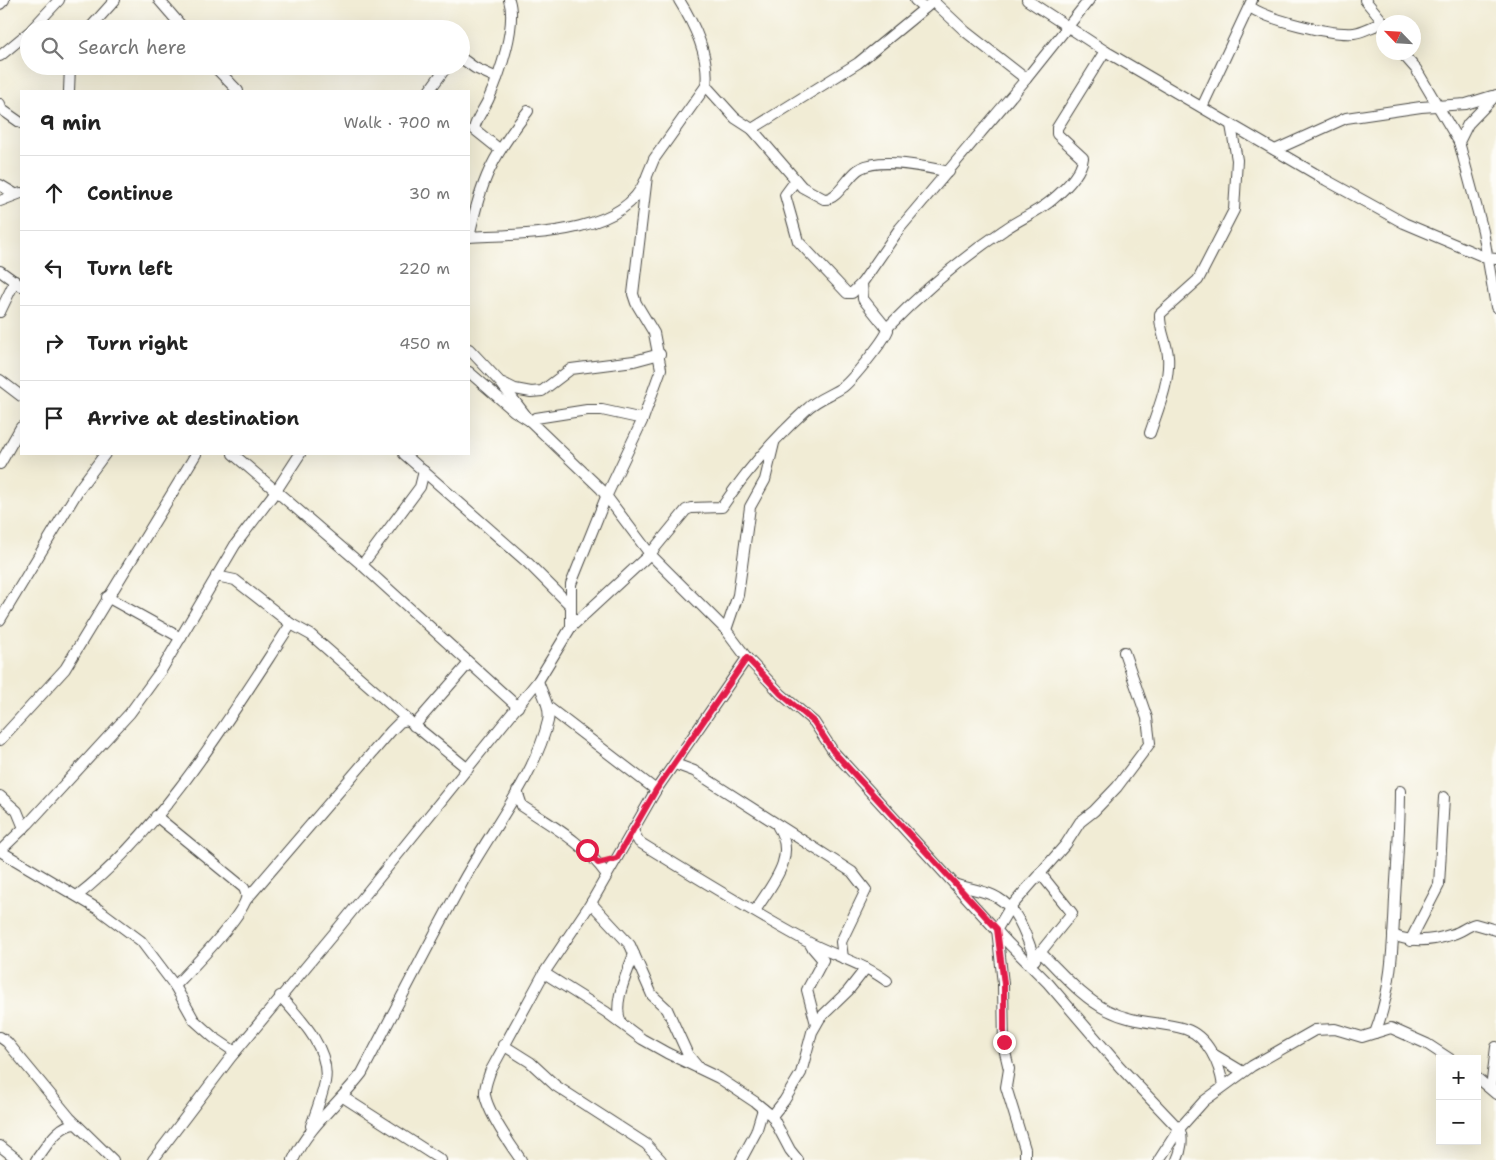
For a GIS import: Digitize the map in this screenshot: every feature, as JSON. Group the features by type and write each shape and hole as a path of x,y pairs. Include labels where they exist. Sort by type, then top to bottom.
{"street":[{"path":"0,4 4,0"},
{"path":"40,20 59,0"},
{"path":"97,20 115,0"},
{"path":"159,0 176,20"},
{"path":"500,149 474,129 496,78 511,20 509,0"},
{"path":"470,237 561,230 599,220 616,213 632,202 637,196 654,159 706,86 706,69 697,36 687,12 679,0"},
{"path":"915,0 931,3 1026,79"},
{"path":"1027,0 1105,52 1404,223 1491,259"},
{"path":"796,180 785,195 798,241 848,292 852,293 862,283 900,228 950,172 1089,0"},
{"path":"1202,107 1251,3 1273,19 1338,32 1356,33 1384,23 1365,0"},
{"path":"752,129 858,63 931,3"},
{"path":"0,56 20,39"},
{"path":"152,1160 280,996 468,769 538,681 571,627 650,554 686,510 691,508 722,507 739,482 774,442 809,407 846,385 887,333 887,328 936,282 1002,231 1052,201 1075,176 1083,158 1057,134 1057,128 1105,52"},
{"path":"1408,60 1416,69 1459,142 1491,259 1496,307"},
{"path":"470,64 496,78"},
{"path":"69,90 70,75"},
{"path":"223,75 237,90"},
{"path":"430,90 441,75"},
{"path":"706,86 735,118 752,129 796,180 808,191 828,200 856,171 868,165 902,164 950,172"},
{"path":"1275,150 1346,118 1438,105 1466,104 1496,95"},
{"path":"1459,142 1468,124 1496,95"},
{"path":"0,104 1,109 20,122"},
{"path":"470,233 483,181 500,149 528,111"},
{"path":"1150,433 1165,384 1168,365 1168,355 1160,325 1160,314 1198,280 1234,210 1237,160 1231,125"},
{"path":"571,627 571,584 606,497 643,419 661,369 660,354 654,333 636,303 633,294 647,176"},
{"path":"0,185 18,193"},
{"path":"0,201 18,193"},
{"path":"0,271 18,284 0,312"},
{"path":"862,283 863,299 887,328"},
{"path":"470,349 500,382 530,421 585,473 650,554 726,630 747,658 781,694 814,722 833,751 997,929 1035,959 1107,1010 1136,1021 1186,1029 1213,1053 1243,1072"},
{"path":"500,382 515,390 542,391 572,369 634,361 660,354"},
{"path":"470,373 514,411 530,421 573,411 588,410 602,410 643,419"},
{"path":"0,380 20,395"},
{"path":"0,464 20,429"},
{"path":"726,630 738,595 750,507 765,480 774,442"},
{"path":"0,620 79,489 104,455"},
{"path":"0,740 65,669 107,597 195,455"},
{"path":"234,455 362,565 468,664 518,706"},
{"path":"235,1052 213,1037 194,1020 175,986 141,942 98,909 0,851 24,828 130,713 162,669 216,576 246,529 276,491 299,455"},
{"path":"405,455 528,563 570,605"},
{"path":"362,565 420,487 424,471"},
{"path":"216,576 235,580 291,624 311,635 341,659 411,723 468,769"},
{"path":"107,597 181,638"},
{"path":"77,896 133,842 156,816 189,774 291,624"},
{"path":"1025,1160 1025,1149 1006,1087 1009,1069 1004,1048 1004,984 997,929 1009,909 1066,844 1080,822 1094,811 1117,787 1150,743 1147,718 1124,652"},
{"path":"521,1160 503,1133 485,1095 486,1084 503,1045 544,973 590,903 656,790 747,658"},
{"path":"411,723 468,664"},
{"path":"309,1132 343,1097 362,1073 461,884 517,791 542,739 548,719 548,708 538,681"},
{"path":"548,708 656,790"},
{"path":"175,986 391,731 400,722 411,723"},
{"path":"675,764 694,771 852,872 865,886 865,893 841,942 843,958"},
{"path":"517,791 522,806 587,850 607,875"},
{"path":"1375,1033 1387,995 1399,852 1400,791"},
{"path":"0,796 17,810 24,828"},
{"path":"1410,941 1439,885 1444,797"},
{"path":"156,816 244,888 246,900"},
{"path":"755,911 786,857 784,837 776,824"},
{"path":"633,831 639,842 807,942 866,968 887,981"},
{"path":"626,842 639,842"},
{"path":"598,863 617,858"},
{"path":"1035,959 1072,913 1040,873"},
{"path":"956,885 997,897 1009,909 1025,931 1035,959 1120,1067 1182,1133 1177,1160"},
{"path":"590,903 630,945 652,995 667,1009 688,1055 698,1067"},
{"path":"1393,935 1410,941 1451,935 1475,924 1496,930"},
{"path":"807,942 824,960 807,990 816,1024"},
{"path":"621,1024 618,1017 618,1004 634,954"},
{"path":"772,1116 784,1101 800,1073 816,1024 823,1013 848,992 866,968"},
{"path":"544,973 667,1053 719,1078 763,1109 772,1116 790,1150 798,1160"},
{"path":"280,996 310,1032 325,1065 325,1082 309,1132 293,1160"},
{"path":"1159,1160 1179,1129 1204,1101 1243,1072 1314,1030 1335,1029 1362,1037 1388,1028 1427,1044 1444,1055"},
{"path":"0,1037 7,1042 76,1124 114,1160"},
{"path":"503,1045 530,1062 556,1086 646,1144 661,1160"},
{"path":"1494,1091 1496,1047"},
{"path":"1213,1053 1222,1074 1223,1086"},
{"path":"1481,1081 1494,1091"},
{"path":"343,1097 441,1160"},
{"path":"60,1131 64,1120 63,1109"},
{"path":"741,1160 756,1132 763,1109"},
{"path":"36,1160 60,1131 70,1124 76,1124"},
{"path":"0,1146 18,1160"}],"route":[{"path":"587,850 598,863 617,858 656,790 747,658 781,694 814,722 833,751 997,929 998,949 1004,984 1002,996 1004,1042"}]}
